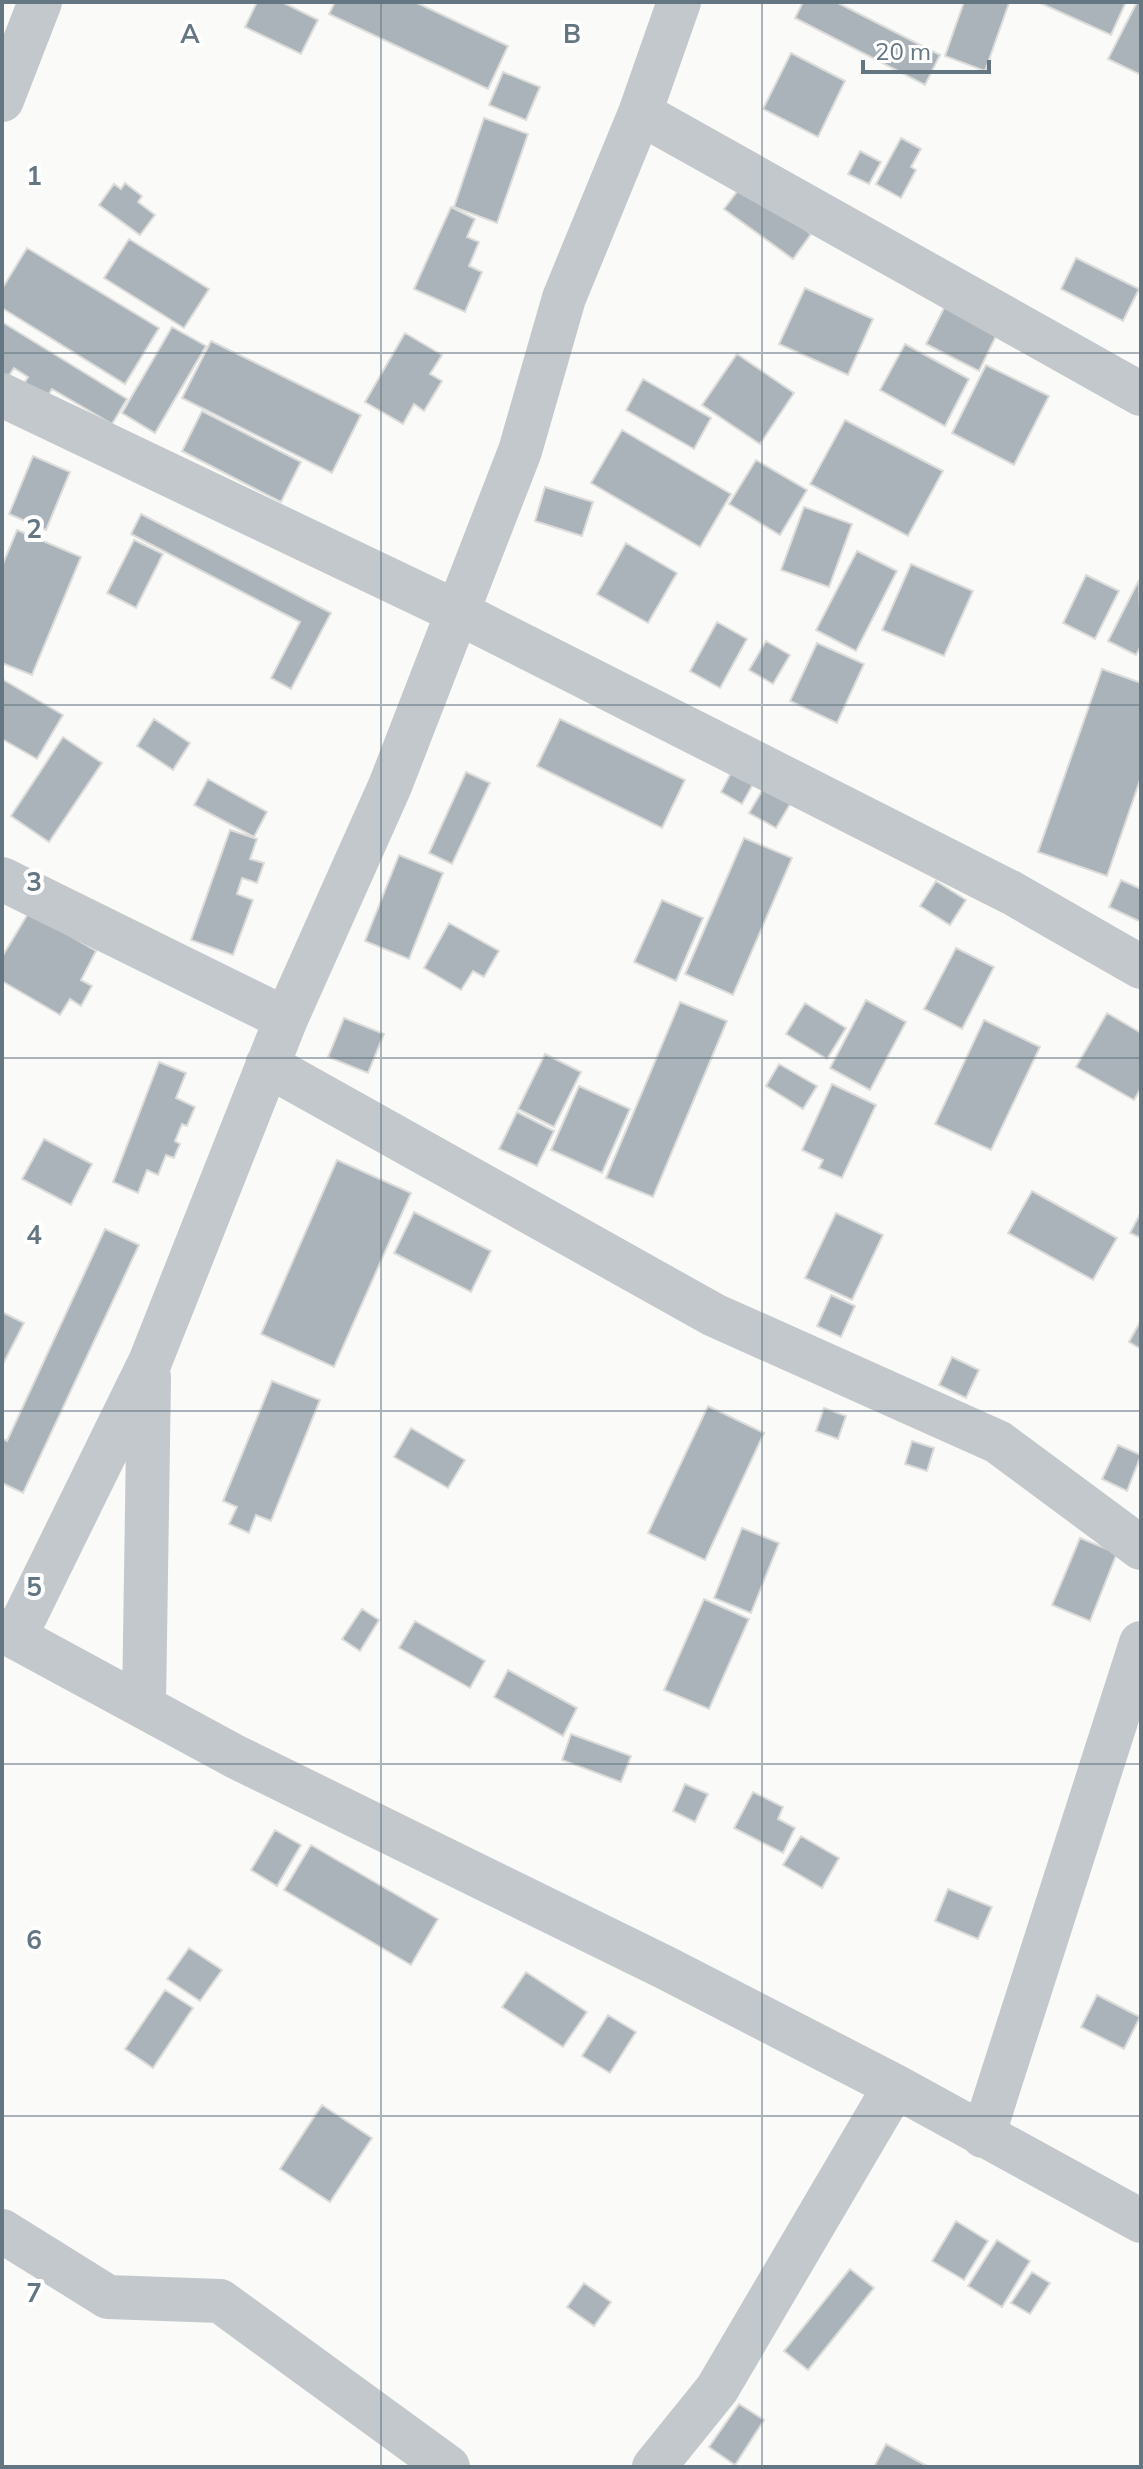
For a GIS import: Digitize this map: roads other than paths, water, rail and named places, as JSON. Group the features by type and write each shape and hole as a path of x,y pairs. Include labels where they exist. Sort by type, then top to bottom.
{"street":[{"path":"2,100 40,2"},
{"path":"679,2 640,113 564,298 520,451 390,786 286,1019 150,1362 8,1634 250,1764 666,1968 895,2086 1141,2221"},
{"path":"640,113 1141,394"},
{"path":"2,395 457,612 1012,893 1141,967"},
{"path":"2,879 286,1019"},
{"path":"267,1065 714,1315 998,1442 1141,1548"},
{"path":"144,1706 150,1362"},
{"path":"983,2136 1141,1643"},
{"path":"654,2467 717,2389 895,2086"},
{"path":"2,2231 108,2297 220,2301 448,2467"}]}
